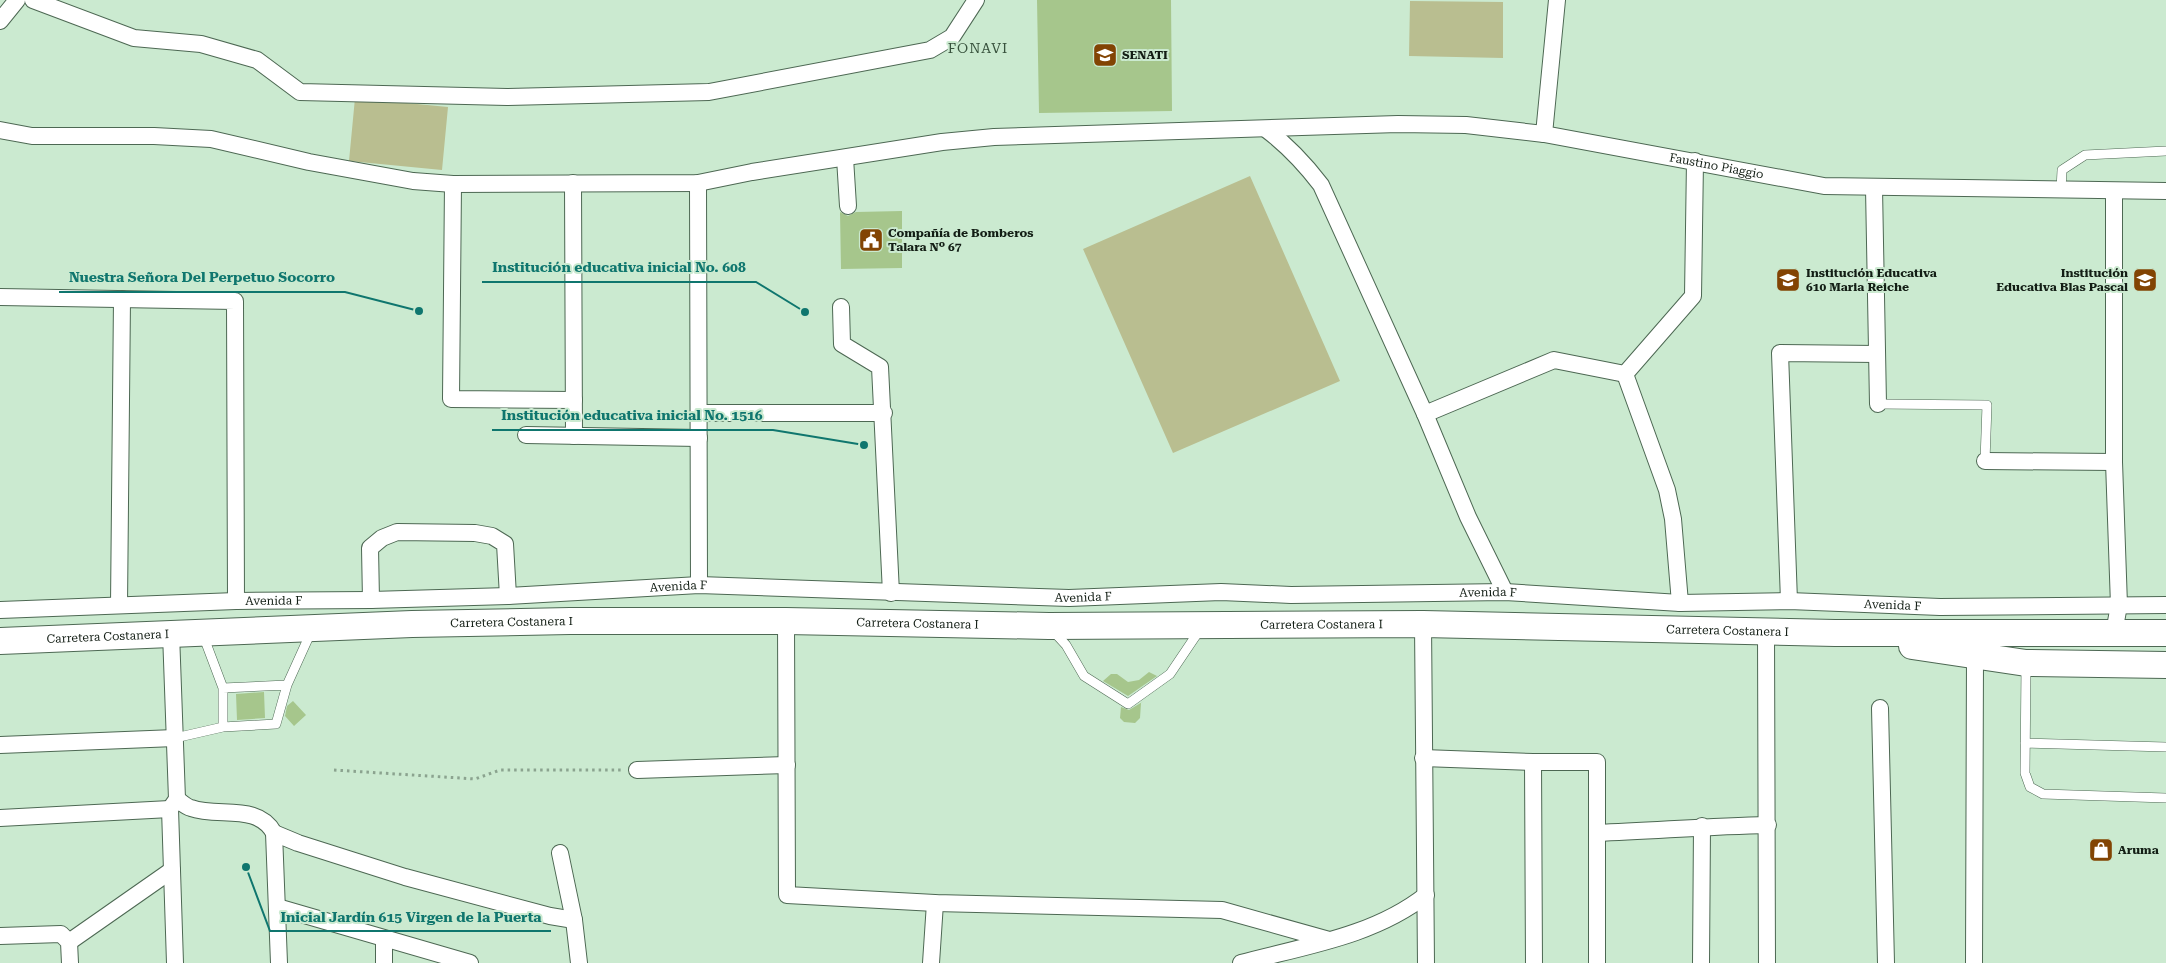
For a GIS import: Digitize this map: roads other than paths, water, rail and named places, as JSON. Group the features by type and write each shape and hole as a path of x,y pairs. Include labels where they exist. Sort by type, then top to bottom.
{"main road":[{"name":"Carretera Costanera I","path":"0,640 493,622 786,621 1049,626 1423,624 1835,633 2166,633"},
{"name":"Carretera Costanera I","path":"1835,633 2026,663 2166,665"}],"street":[{"path":"0,21 16,0"},
{"path":"33,0 134,38 201,44 257,60 300,92 507,97 709,92 930,50 952,37 976,0"},
{"path":"1544,134 1557,0"},
{"name":"Faustino Piaggio","path":"0,130 32,136 144,136 211,139 309,162 413,181 453,184 573,184 698,183 752,172 942,142 994,137 1267,130 1398,124 1458,125 1544,134 1695,161 1803,184 1874,188 2166,190"},
{"path":"1267,130 1284,143 1306,165 1322,185 1425,414 1468,517 1505,592"},
{"path":"845,158 848,206"},
{"path":"1625,374 1693,296 1695,161"},
{"path":"698,183 699,585"},
{"path":"453,184 451,399 574,400"},
{"path":"573,184 574,436"},
{"path":"1874,188 1878,404"},
{"path":"2114,190 2114,462 2119,605 2114,633"},
{"path":"0,297 235,301 236,601"},
{"path":"119,605 122,299"},
{"path":"841,307 842,344 880,367 884,413 891,592"},
{"path":"1788,601 1780,353 1877,354"},
{"path":"1425,414 1554,360 1625,374"},
{"path":"1625,374 1667,490 1673,519 1680,603"},
{"path":"699,413 884,413"},
{"path":"526,435 699,438"},
{"path":"1985,460 2114,462"},
{"path":"371,600 370,548 382,538 398,532 475,533 492,536 505,544 508,596"},
{"name":"Avenida F","path":"0,610 236,601 508,596 699,585 1070,598 1221,592 1291,595 1505,592 1680,603 1788,601 1940,607 2166,605"},
{"path":"786,621 787,895 935,903 1222,910 1329,940"},
{"path":"1423,624 1426,963"},
{"path":"1766,632 1767,963"},
{"path":"171,633 175,738 172,870 175,963"},
{"path":"1974,963 1975,656"},
{"path":"1880,708 1886,963"},
{"path":"0,746 175,738"},
{"path":"1423,758 1597,762 1597,963"},
{"path":"1533,762 1534,963"},
{"path":"637,770 787,765"},
{"path":"0,818 174,804 190,808 259,817 269,823 274,833 279,963"},
{"path":"1596,833 1656,831 1702,826 1768,825"},
{"path":"1700,963 1702,826"},
{"path":"274,833 298,843 406,877 550,916 574,920"},
{"path":"560,853 574,920 579,963"},
{"path":"70,942 172,870"},
{"path":"1242,963 1276,958 1389,920 1409,909 1426,895"},
{"path":"931,963 935,903"},
{"path":"277,907 470,963"},
{"path":"0,936 61,934 70,942 70,963"},
{"path":"384,939 384,963"}],"lane":[{"path":"2061,190 2062,170 2085,155 2166,151"},
{"path":"1878,404 1987,405 1985,460"},
{"path":"1049,626 1066,645 1084,676 1128,704 1170,674 1189,643 1204,625"},
{"path":"175,738 223,727 276,724 287,685 313,628"},
{"path":"202,632 223,688 223,727"},
{"path":"2026,663 2025,773 2030,787 2043,794 2166,798"},
{"path":"223,688 287,685"},
{"path":"2025,743 2166,747"}],"place":[{"name":"SENATI","path":"1105,55"},
{"name":"Compañía de Bomberos Talara Nº 67","path":"871,240"},
{"name":"Institución Educativa 610 Maria Reiche","path":"1788,280"},
{"name":"Institución Educativa Blas Pascal","path":"2145,280"},
{"name":"Nuestra Señora Del Perpetuo Socorro","path":"419,311"},
{"name":"Institución educativa inicial No. 608","path":"805,312"},
{"name":"Institución educativa inicial No. 1516","path":"864,445"},
{"name":"Aruma","path":"2101,850"},
{"name":"Inicial Jardín 615 Virgen de la Puerta","path":"246,867"}],"district":[{"name":"FONAVI","path":"978,48"}]}
